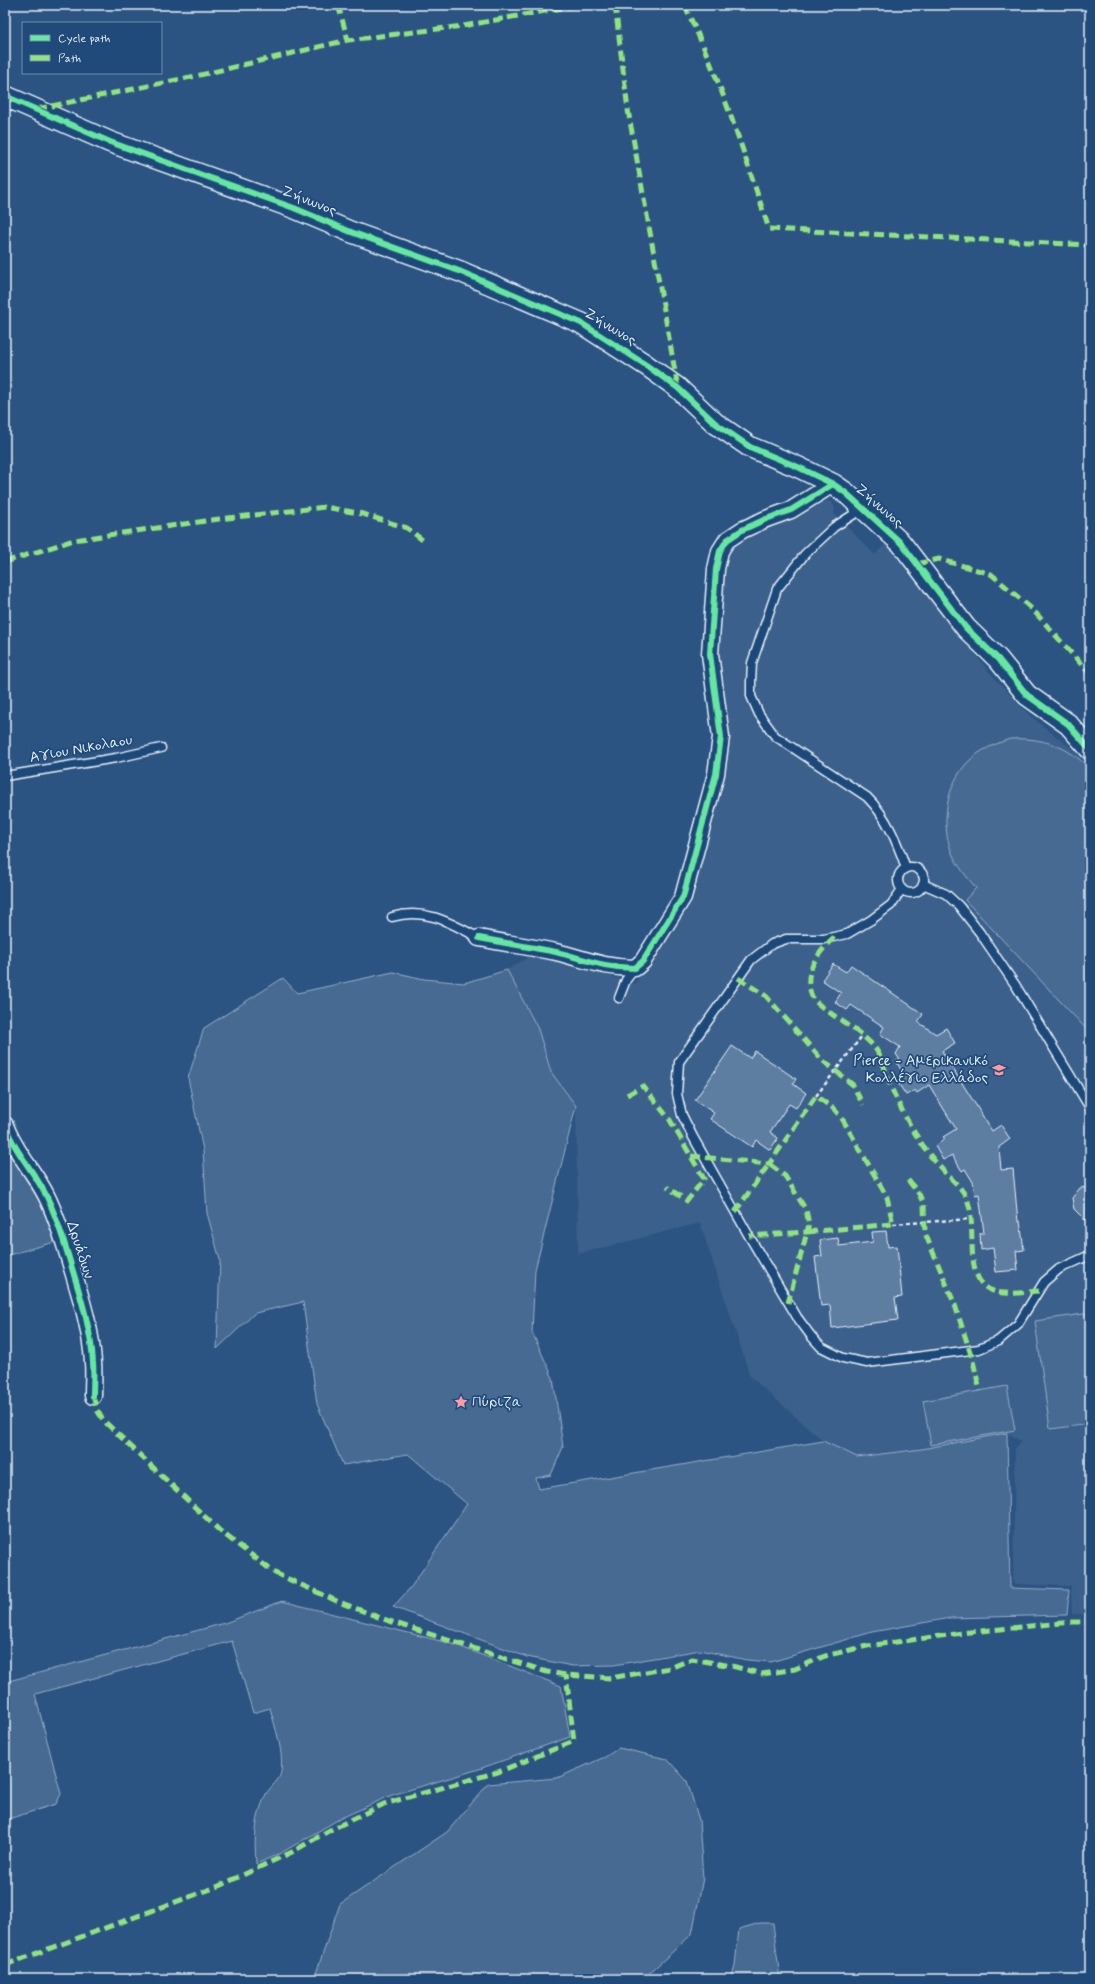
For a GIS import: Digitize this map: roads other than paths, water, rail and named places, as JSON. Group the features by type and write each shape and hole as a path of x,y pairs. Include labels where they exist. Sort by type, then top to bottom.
{"street":[{"name":"Ζήνωνος","path":"5,96 110,142 294,208 351,232 459,271 581,323 646,364 678,388 714,423 750,447 798,467 833,484 901,543 966,628 998,659 1027,695 1068,724 1090,749"},
{"path":"480,938 522,947 556,952 607,967 634,968 643,961 683,897 716,774 721,737 710,654 716,569 720,551 727,540 742,530 791,510 833,484"},
{"name":"Δρυάδων","path":"5,1125 13,1143 36,1175 48,1198 65,1243 82,1301 89,1334 93,1361 93,1396"}],"lane":[{"path":"862,509 834,527 805,554 777,589 752,663 751,696 759,714 776,736 867,797 879,809 900,850 906,868"},
{"name":"Αγιου Νικολαου","path":"5,776 116,758 161,748"},
{"path":"911,867 919,870 924,878 923,884 916,892 908,892 902,889 899,885 898,877 906,868 911,867"},
{"path":"923,884 936,889 951,898 980,933 1016,986 1090,1108"},
{"path":"902,889 890,905 871,920 847,934 824,940 786,939 772,944 751,960 679,1062 677,1094 682,1115 693,1138 748,1236 797,1317 810,1336 821,1347 843,1358 867,1363 979,1349 998,1341 1018,1324 1044,1282 1059,1269 1090,1255"},
{"path":"392,918 400,915 421,913 438,917 480,938"},
{"path":"618,998 626,980 634,968"}],"place":[{"name":"Pierce - Αμερικανικό Κολλέγιο Ελλάδος","path":"999,1070"},
{"name":"Πύριζα","path":"461,1402"}]}
